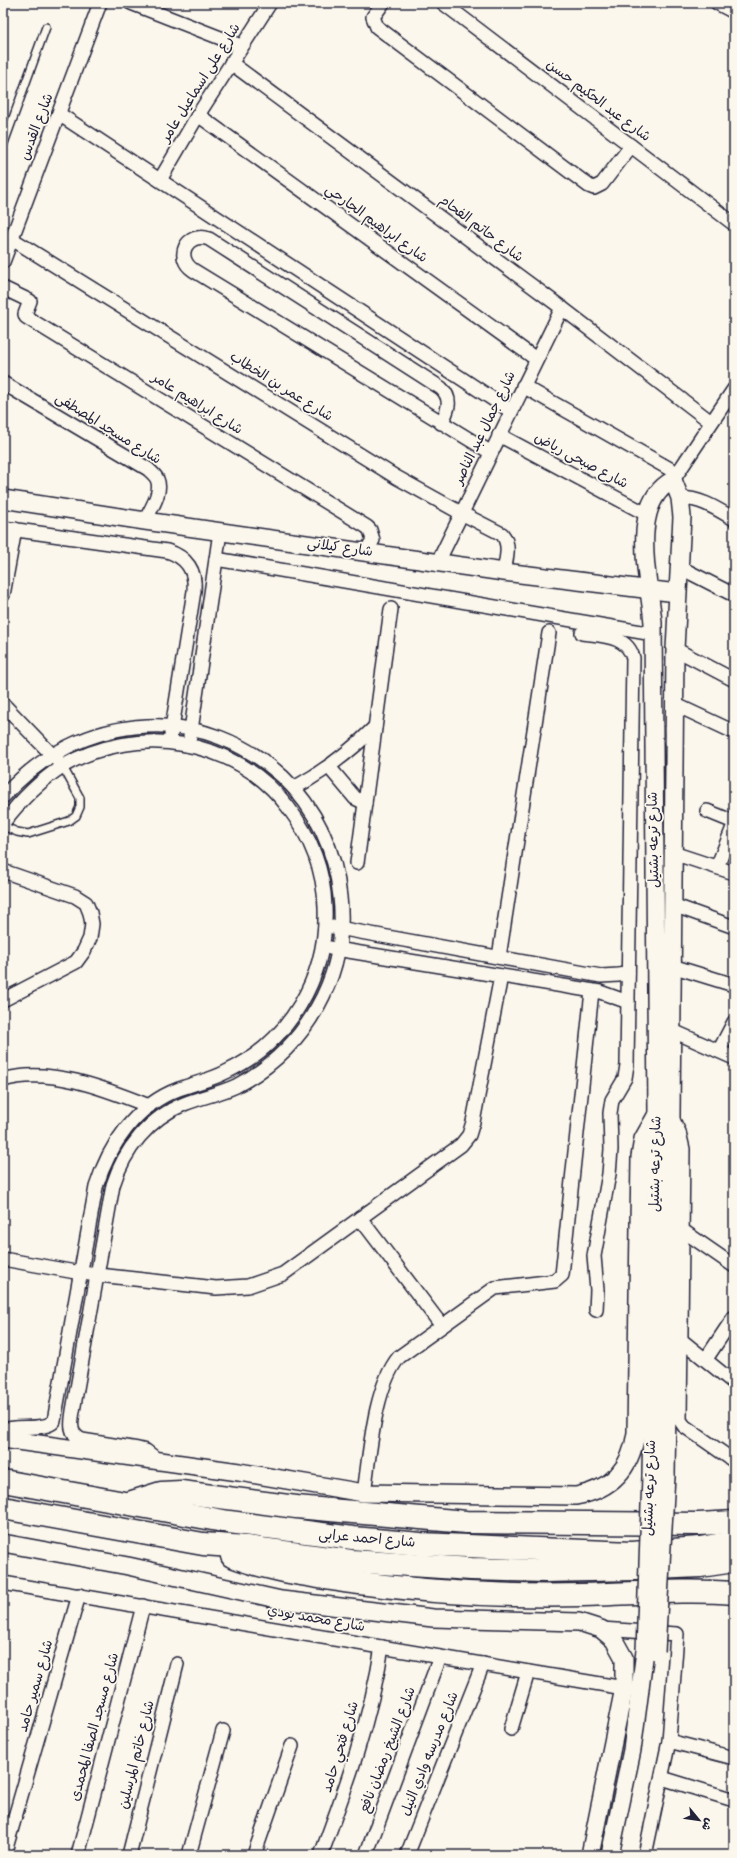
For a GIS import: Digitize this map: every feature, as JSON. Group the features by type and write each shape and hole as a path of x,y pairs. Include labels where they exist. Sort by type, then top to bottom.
{"highway":[{"name":"شارع احمد عرابى","path":"3,1481 229,1522 290,1531 420,1544 631,1553 700,1548 734,1542"},
{"path":"127,1504 143,1497 161,1493 181,1492 296,1508 466,1522 699,1524 734,1522"},
{"name":"شارع احمد عرابى","path":"3,1508 203,1544 254,1548 351,1562 471,1569 545,1571 700,1566 734,1561"},
{"path":"203,1544 241,1559 279,1569 388,1587 478,1593 581,1595 705,1592 734,1593"}],"street":[{"name":"شارع القدس","path":"3,262 100,3"},
{"path":"131,3 241,46"},
{"name":"شارع على اسماعيل عامر","path":"160,180 198,115 270,3"},
{"path":"383,3 373,17 377,27 589,186 594,188 602,184 631,146"},
{"name":"شارع عبد الحكيم حسن","path":"443,3 734,224"},
{"path":"717,3 734,12"},
{"name":"شارع حاتم الفحام","path":"231,63 562,308 711,422"},
{"path":"59,114 511,411"},
{"name":"شارع ابراهيم الجارحي","path":"198,115 536,359"},
{"path":"441,423 449,404 447,395 442,388 209,239 198,237 193,239 185,246 183,257 188,267 441,423 490,452"},
{"name":"شارع عمر بن الخطاب","path":"12,239 396,477 460,513 498,531 506,538 508,546 504,572"},
{"name":"شارع ابراهيم عامر","path":"3,288 30,301 25,314 26,317 367,527 370,530 373,540 366,551"},
{"name":"شارع جمال عبد الناصر","path":"438,562 460,513 562,308"},
{"name":"شارع مسجد المصطفى","path":"3,383 153,474 157,478 159,485 157,496 145,521"},
{"path":"523,386 675,477"},
{"name":"شارع ترعه بشتيل","path":"734,389 675,477 656,493 650,505 648,515 645,552 650,590 653,634 656,1024 664,1115 679,1132 683,1149 680,1420 684,1426 734,1461"},
{"name":"شارع صبحى رياض","path":"499,435 648,515"},
{"name":"شارع ترعه بشتيل","path":"622,1855 639,1768 651,1651 658,1476 664,1115 672,1030 675,649 682,517 680,498 675,477"},
{"path":"680,498 695,499 704,502 734,519"},
{"name":"شارع كيلانى","path":"3,499 220,532 366,551 504,572 677,593"},
{"path":"3,595 9,528 167,551 181,557 187,562 194,576 194,591 169,742"},
{"path":"189,744 220,532"},
{"path":"216,559 653,634"},
{"path":"679,567 734,595"},
{"path":"357,863 391,609"},
{"path":"499,957 549,633"},
{"path":"582,633 618,639 628,646 632,658 626,1072 625,1078 610,1106 611,1150 609,1174 606,1198 595,1245 594,1268 597,1290 596,1310"},
{"path":"675,649 734,680"},
{"path":"3,704 63,766"},
{"path":"674,704 734,732"},
{"path":"3,797 25,774 52,755 86,738 119,728 153,725 172,726 211,733 247,750 265,762 294,788 320,825 335,864 341,906 341,929 338,949 332,975 318,1006 308,1022 283,1052 268,1066 234,1086 171,1110 148,1128 129,1150 121,1163 113,1185 96,1274 73,1411 72,1431 82,1440 146,1451 152,1454 157,1461"},
{"path":"294,788 329,767 346,754 375,726"},
{"path":"3,824 29,793 63,766 92,753 122,744 154,741 189,744 222,755 250,771 270,787 295,816 308,838 320,868 324,894 325,926 323,947 305,998 295,1014 272,1041 243,1063 227,1072 178,1089 149,1106 133,1121 115,1142 101,1171 96,1187 54,1421 47,1427 11,1427 3,1430"},
{"path":"329,767 355,798 365,803"},
{"path":"707,810 734,822"},
{"path":"717,867 734,825"},
{"path":"673,853 734,873"},
{"path":"3,871 75,896 86,903 92,924 90,938 84,951 76,962 3,1000"},
{"path":"673,905 734,927"},
{"path":"325,926 601,976 628,973"},
{"path":"323,947 592,991 614,996 628,1002"},
{"path":"672,966 734,984"},
{"path":"3,1259 81,1272 216,1288 248,1286 283,1274 451,1153 461,1145 469,1135 473,1122 501,976"},
{"path":"364,1492 378,1403 391,1367 399,1357 495,1288 556,1281 562,1275 592,991"},
{"path":"719,1051 734,1022"},
{"path":"656,1024 734,1058"},
{"path":"3,1080 27,1075 49,1076 110,1092 149,1106"},
{"path":"3,1439 364,1492 576,1496 598,1490 616,1477 624,1468 630,1457 636,1433 640,1157 643,1139 664,1115"},
{"path":"360,1218 442,1326"},
{"path":"682,1230 734,1266"},
{"path":"706,1359 734,1316"},
{"path":"681,1340 734,1383"},
{"path":"3,1543 128,1566 281,1600 433,1618 579,1622 600,1629 677,1634 669,1741 645,1855"},
{"name":"شارع محمد بودي","path":"3,1583 624,1688"},
{"name":"شارع سمير حامد","path":"4,1855 79,1595"},
{"name":"شارع مسجد الصفا المحمدى","path":"78,1855 143,1606"},
{"path":"590,1855 624,1688 624,1658 614,1640 600,1629"},
{"name":"شارع فتحي حامد","path":"321,1855 348,1784 376,1684 382,1647"},
{"name":"شارع ترعه بشتيل","path":"610,1855 651,1651"},
{"name":"شارع الشيخ رمضان نافع","path":"366,1855 440,1657"},
{"name":"شارع خاتم المرسلين","path":"129,1855 177,1664"},
{"name":"شارع مدرسه وادي النيل","path":"407,1855 483,1664"},
{"path":"511,1729 528,1672"},
{"path":"189,1855 223,1731"},
{"path":"669,1741 734,1758"},
{"path":"254,1855 292,1746"},
{"path":"662,1778 734,1800"}],"lane":[{"path":"3,146 46,27"},
{"path":"3,824 17,832 28,834 69,821 76,816 80,807 80,798 63,766"}]}
